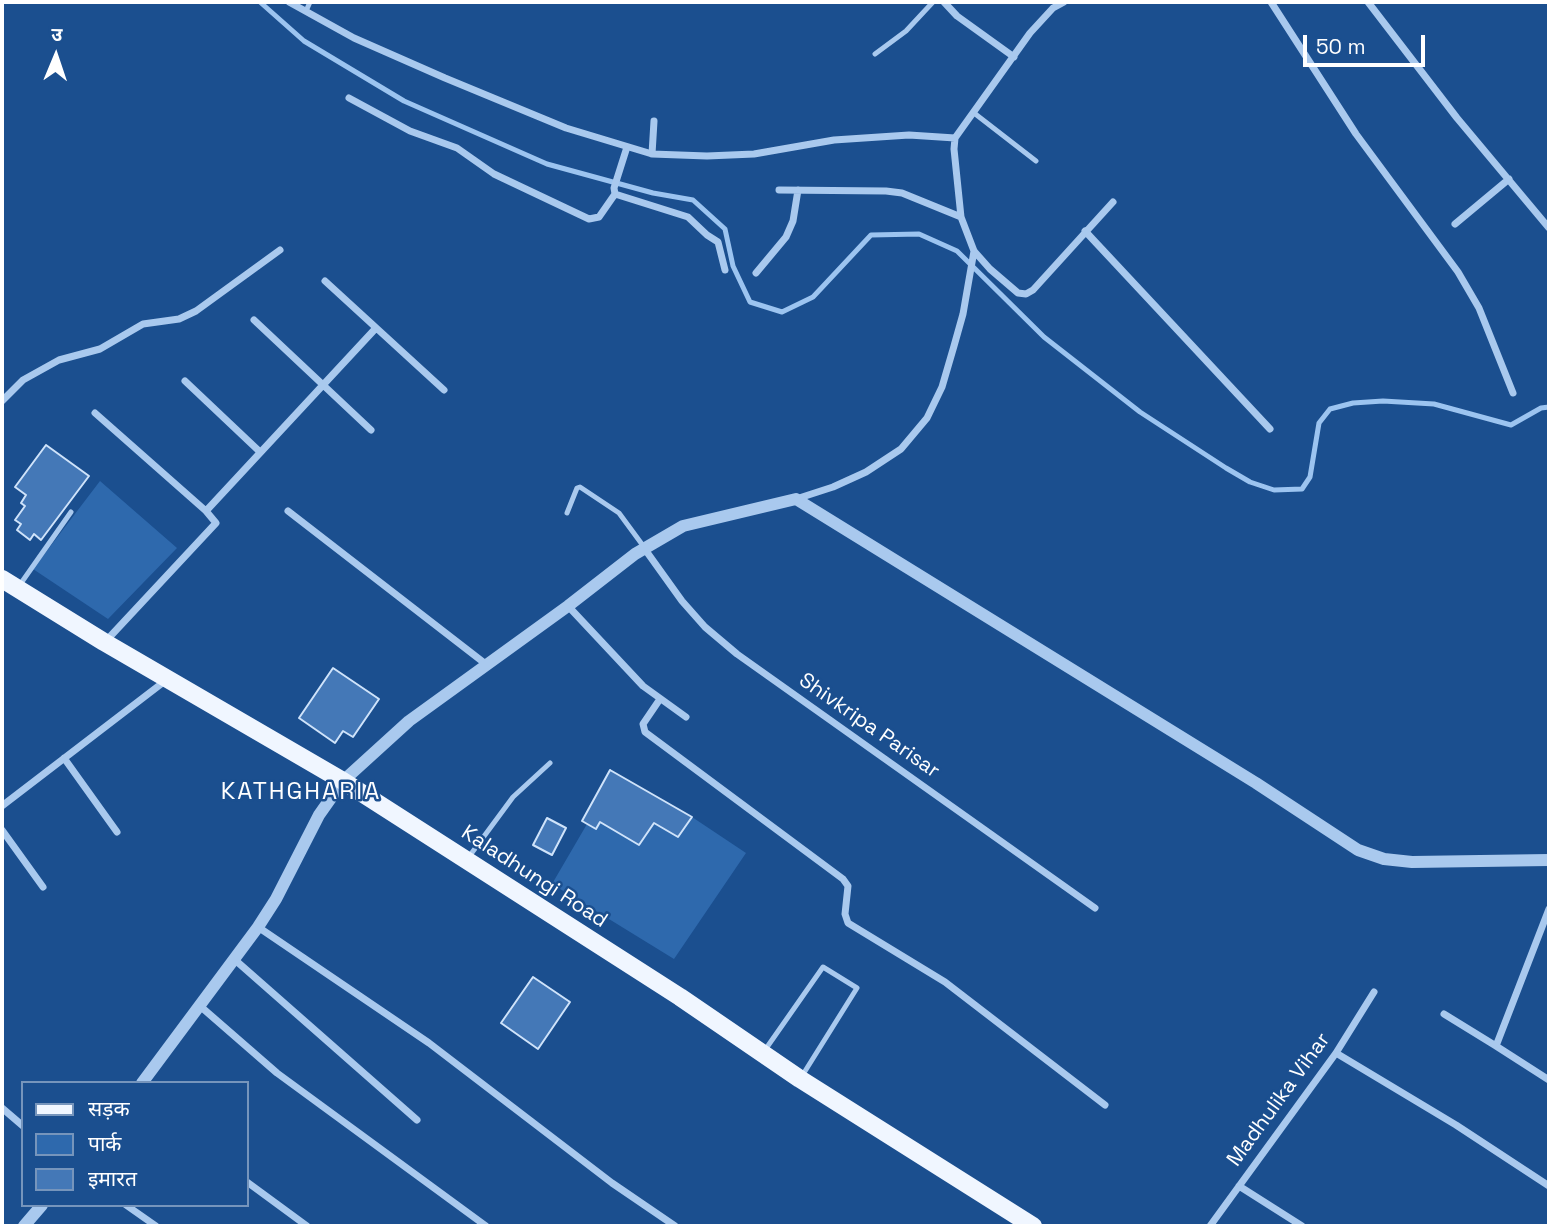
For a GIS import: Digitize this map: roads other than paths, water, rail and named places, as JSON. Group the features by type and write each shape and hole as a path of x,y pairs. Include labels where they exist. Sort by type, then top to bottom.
{"main road":[{"name":"Kaladhungi Road","path":"8,585 343,781 763,1052 800,1079 1033,1226"}],"street":[{"path":"289,2 354,38 445,78 566,128 652,154 754,154 834,140 909,135 955,138"},
{"path":"944,2 957,16 1013,57"},
{"path":"1271,2 1356,134 1458,272 1479,308 1513,393"},
{"path":"1368,2 1457,118 1549,228"},
{"path":"1059,3 1030,33 955,138 961,217 974,251 990,269 1018,292 1026,294 1033,290 1113,202"},
{"path":"349,98 410,131 457,148 494,174 589,219 599,217 615,191 627,148"},
{"path":"652,154 654,121"},
{"path":"1455,224 1509,179"},
{"path":"779,190 902,193 961,217"},
{"path":"756,273 786,237 793,221 798,190"},
{"path":"615,191 688,217 718,242 725,270"},
{"path":"1085,230 1270,429"},
{"path":"3,397 23,380 59,360 100,349 143,324 179,319 196,311 280,250"},
{"path":"144,1081 258,927 276,899 319,816 343,781 410,721 645,548 683,526 796,499 834,487 866,472 901,449 927,418 942,387 963,314 974,251"},
{"path":"325,281 444,390"},
{"path":"254,320 371,430"},
{"path":"206,511 376,328"},
{"path":"185,381 259,451"},
{"path":"95,413 216,520 215,526 104,642"},
{"path":"796,499 1359,850 1384,859 1412,862 1549,860"},
{"path":"288,511 487,665"},
{"name":"Shivkripa Parisar","path":"645,548 682,601 705,627 737,654 1096,908"},
{"path":"568,606 643,686 686,718"},
{"path":"2,806 167,679"},
{"path":"660,699 643,724 645,732 844,879 848,886 845,914 848,923 945,982 1105,1105"},
{"path":"64,758 117,832"},
{"path":"2,830 43,887"},
{"path":"1496,1045 1547,920 1549,909"},
{"path":"258,927 429,1043 612,1183 675,1226"},
{"path":"234,959 417,1120"},
{"name":"Madhulika Vihar","path":"1210,1226 1336,1053 1374,992"},
{"path":"200,1006 277,1073 486,1226"},
{"path":"1444,1014 1549,1080"},
{"path":"1336,1053 1456,1125 1549,1186"},
{"path":"2,1108 21,1124"},
{"path":"248,1183 307,1226"},
{"path":"1239,1186 1302,1226"},
{"path":"24,1226 40,1207"},
{"path":"129,1207 156,1226"}],"lane":[{"path":"306,11 310,2"},
{"path":"875,54 906,31 933,2"},
{"path":"974,113 1036,161"},
{"path":"566,513 577,488 580,487 619,513 645,548"},
{"path":"8,585 71,512"},
{"path":"467,861 513,797 550,763"},
{"path":"763,1052 823,967 857,988 800,1079"}],"waterway":[{"path":"260,2 304,41 404,101 547,164 653,193 693,200 725,229 733,266 750,302 782,312 813,297 871,235 919,234 957,251 1044,337 1140,412 1250,482 1274,490 1302,489 1310,477 1319,423 1330,409 1353,403 1383,401 1434,404 1511,425 1541,408 1549,407"}],"district":[{"name":"KATHGHARIA","path":"301,792"}]}
